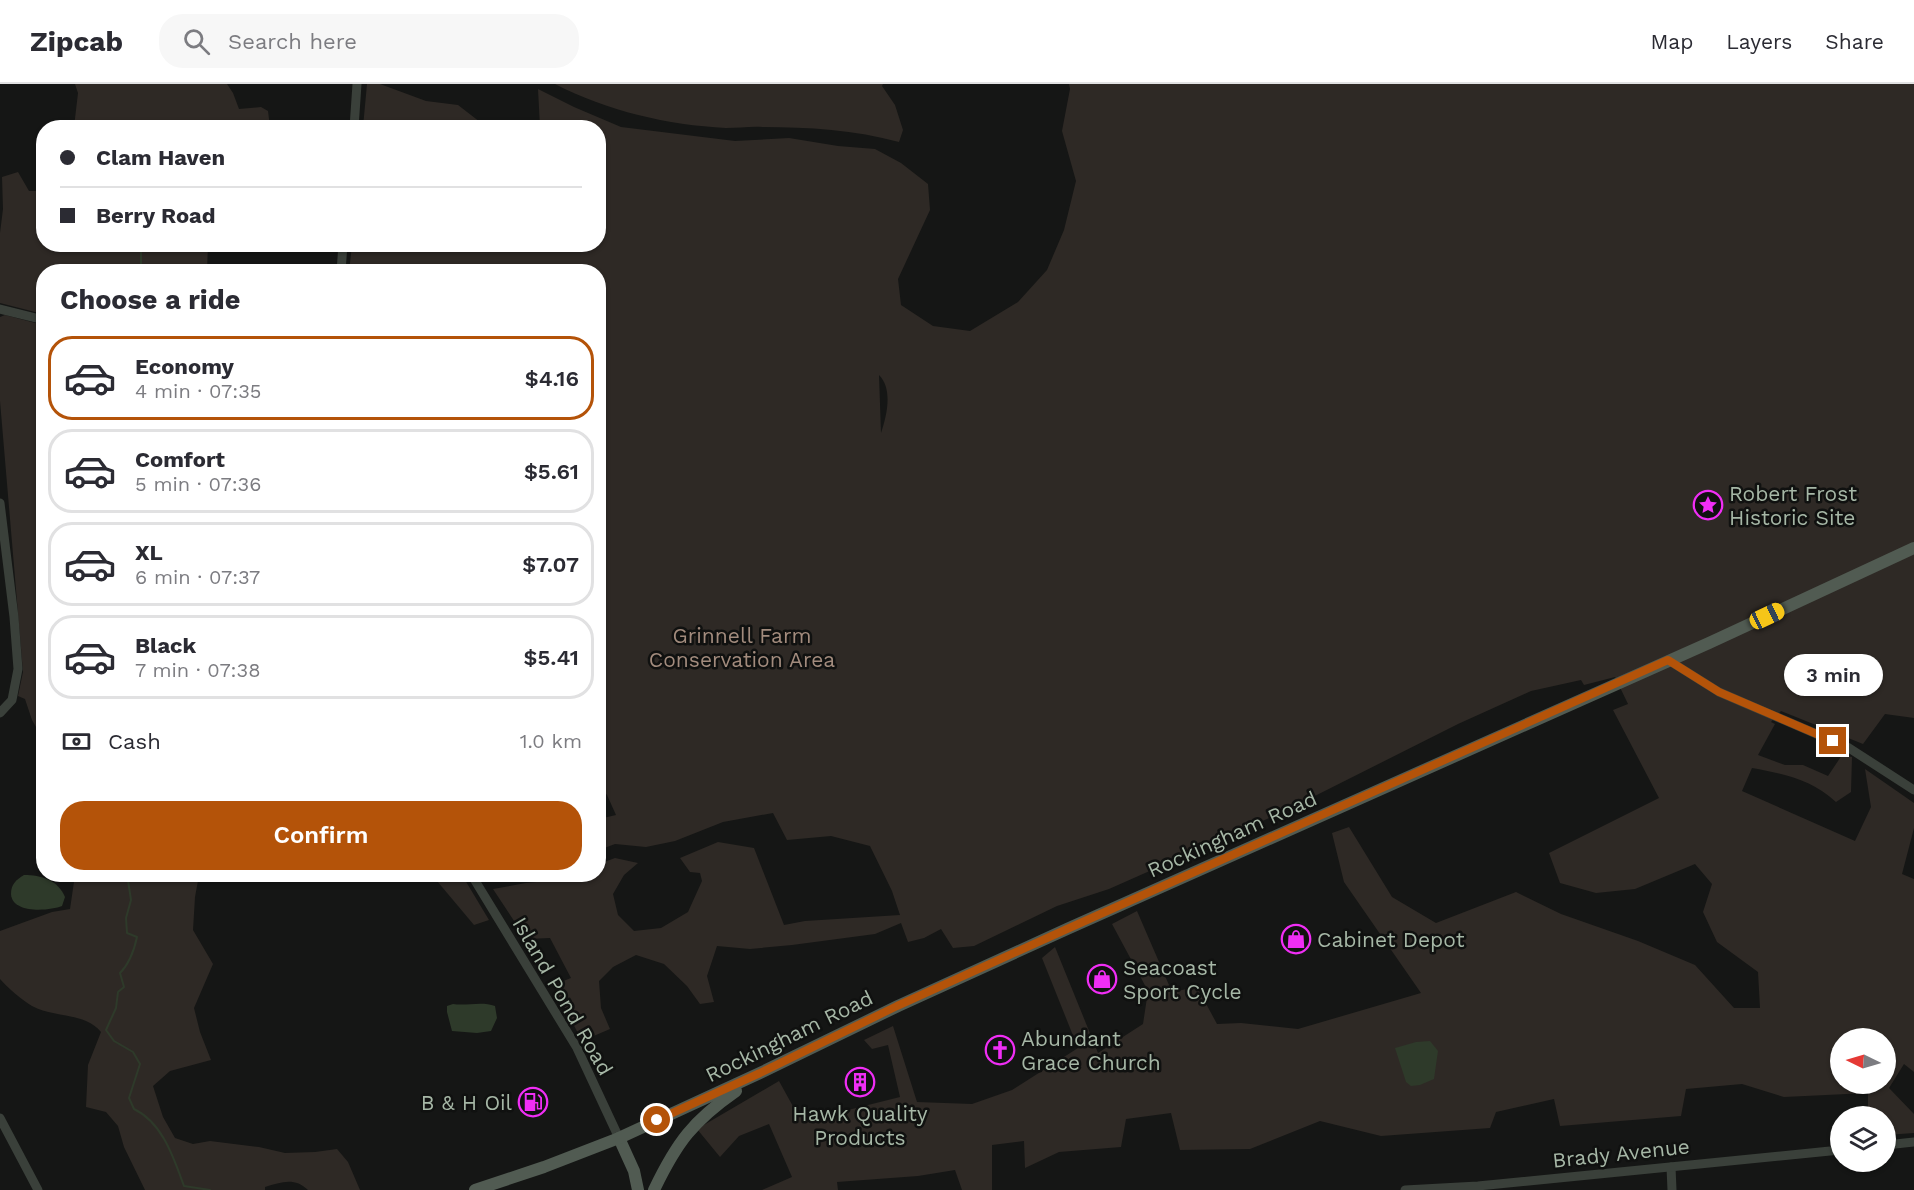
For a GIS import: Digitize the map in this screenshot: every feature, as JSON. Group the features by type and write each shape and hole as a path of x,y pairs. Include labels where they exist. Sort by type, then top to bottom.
{"main road":[{"name":"Rockingham Road","path":"474,1190 544,1167 619,1138 897,1006 1914,548"},
{"path":"654,1190 668,1162 694,1124 760,1073"},
{"path":"619,1138 634,1171 638,1190"}],"street":[{"path":"355,120 357,84"},
{"path":"0,309 36,318"},
{"path":"0,503 18,669 12,700 0,713"},
{"path":"1668,660 1719,692 1849,748 1914,790"},
{"name":"Island Pond Road","path":"476,882 579,1051 619,1138"},
{"path":"0,1118 38,1190"},
{"path":"1896,1144 1914,1142"},
{"name":"Brady Avenue","path":"1406,1190 1478,1186 1830,1151"},
{"path":"1671,1167 1672,1190"}],"green space":[{"path":"75,84 227,84 239,109 261,107 268,111 269,120 75,120 78,93"},
{"path":"367,84 380,84 426,101 458,105 477,120 364,120"},
{"path":"555,84 883,84 882,86 895,105 903,130 899,142 831,130 780,127 726,128 682,124 617,109"},
{"name":"Grinnell Farm Conservation Area","path":"1069,84 1914,84 1914,718 1885,714 1863,744 1781,711 1771,722 1775,724 1758,755 1785,765 1803,765 1828,776 1842,755 1852,757 1851,792 1836,802 1807,783 1786,775 1752,768 1742,791 1855,841 1871,807 1865,769 1914,803 1914,828 1902,874 1914,879 1914,1072 1904,1064 1896,1077 1896,1028 1830,1028 1830,1094 1847,1094 1784,1097 1742,1084 1686,1089 1681,1116 1560,1126 1554,1099 1496,1112 1490,1128 1381,1136 1320,1121 1250,1149 1180,1150 1171,1113 1126,1119 1121,1147 1059,1152 1025,1168 1024,1141 992,1145 992,1190 962,1190 955,1170 918,1176 837,1182 838,1190 762,1190 792,1177 769,1124 739,1136 720,1157 697,1129 779,1081 795,1110 824,1116 900,1097 888,1045 872,1049 864,1040 893,1026 917,1102 972,1104 1012,1090 1078,1048 1042,958 1055,947 1098,1053 1143,1024 1148,991 1112,924 1137,911 1172,992 1197,987 1217,1024 1241,1023 1298,1029 1421,993 1344,882 1332,833 1349,827 1392,897 1436,923 1516,892 1561,914 1638,941 1695,965 1734,1008 1760,1008 1758,972 1717,942 1703,912 1712,884 1695,864 1635,889 1596,893 1560,883 1549,853 1659,798 1613,710 1628,704 1615,677 1584,685 1581,680 1531,691 1458,724 1283,812 1109,889 1057,906 974,946 953,948 941,929 924,938 908,942 901,923 875,934 792,945 750,949 717,946 707,976 714,1002 700,1004 687,986 664,964 636,955 613,967 599,981 601,1008 610,1029 582,1041 553,985 571,978 550,938 526,939 493,889 537,882 606,882 606,861 615,858 638,863 624,875 613,894 618,915 634,931 661,928 688,912 702,881 700,873 690,872 680,858 718,842 754,848 784,925 805,921 900,915 892,891 870,846 831,836 787,840 773,813 723,822 675,841 646,847 615,844 606,847 606,817 616,815 606,794 606,264 350,264 351,252 606,252 606,121 621,127 735,141 789,138 875,149 901,163 928,184 930,210 898,279 901,305 933,326 970,331 1018,302 1047,270 1064,230 1076,181 1062,131","holes":["879,375 886,387 888,402 881,433"]},
{"path":"538,89 574,107 605,120 540,120"},
{"path":"18,172 29,191 36,191 36,252 208,252 207,264 36,264 36,312 0,303 2,177"},
{"path":"5,315 36,323 36,727 25,699 18,696 23,672 0,401 0,317"},
{"path":"74,882 198,882 193,930 213,964 194,1008 211,1060 170,1071 153,1086 163,1117 175,1138 193,1144 210,1141 259,1147 285,1153 337,1149 348,1162 360,1190 308,1190 298,1183 288,1182 265,1187 265,1190 145,1190 124,1147 118,1126 106,1112 86,1107 88,1065 101,1032 87,1021 32,1006 0,979 0,931 52,912 70,909"},
{"path":"438,882 466,882 489,920 474,925"},
{"path":"1868,1094 1895,1094 1914,1114 1914,1133 1896,1134 1896,1106 1868,1106"}],"shaded area":[{"path":"24,875 36,876 36,882 51,882 58,886 65,897 62,906 40,910 18,905 13,900 11,891 14,883"},
{"path":"453,1004 495,1006 497,1018 491,1031 477,1033 452,1031 447,1006"},
{"path":"1430,1041 1438,1051 1434,1079 1411,1086 1406,1082 1395,1048"}],"waterway":[{"path":"141,252 141,264"},
{"path":"128,882 131,900 126,918 127,933 137,937 131,956 120,973 124,987 118,992 116,1008 106,1030 114,1041 133,1052 140,1064 129,1098 134,1109 144,1115 160,1132 184,1186 210,1190"}],"place":[{"name":"Robert Frost Historic Site","path":"1708,505"},
{"name":"Cabinet Depot","path":"1296,939"},
{"name":"Seacoast Sport Cycle","path":"1102,979"},
{"name":"Abundant Grace Church","path":"1000,1050"},
{"name":"Hawk Quality Products","path":"860,1082"},
{"name":"B & H Oil","path":"533,1102"}],"route":[{"path":"657,1120 897,1006 1668,660 1719,692 1833,741"}]}
